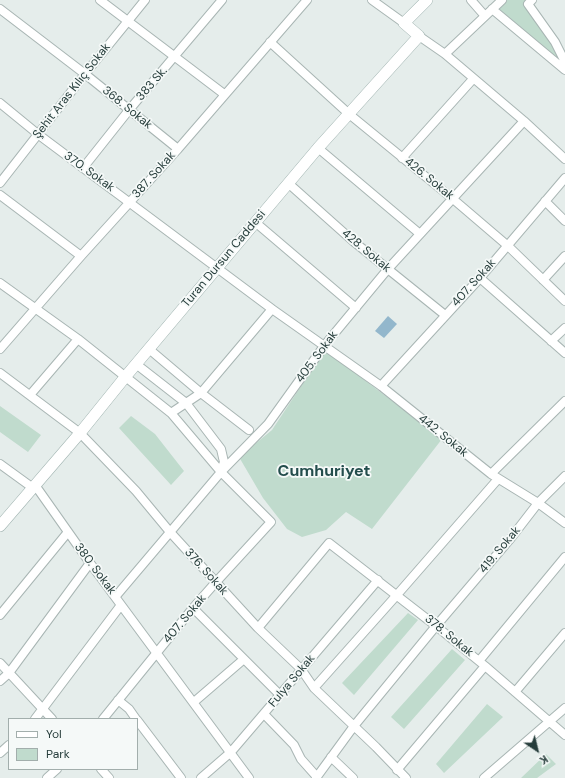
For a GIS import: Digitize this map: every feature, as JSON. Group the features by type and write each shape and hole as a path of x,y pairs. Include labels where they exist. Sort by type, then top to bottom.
{"street":[{"path":"100,0 224,94"},
{"name":"Şehit Aras Kılıç Sokak","path":"0,183 145,0"},
{"name":"383 Sk.","path":"83,168 129,110 222,0"},
{"name":"387. Sokak","path":"0,349 81,256 178,149 224,94 307,0"},
{"path":"372,0 445,54 524,121 565,159"},
{"path":"404,23 427,0"},
{"path":"471,0 485,16"},
{"path":"445,54 502,0"},
{"path":"530,2 555,42 565,62"},
{"name":"368. Sokak","path":"0,9 85,74 178,149"},
{"path":"492,9 565,70"},
{"name":"Turan Dursun Caddesi","path":"0,526 80,433 136,364 318,148 419,36"},
{"name":"426. Sokak","path":"270,42 349,114 508,246 565,300"},
{"path":"402,158 473,79"},
{"name":"370. Sokak","path":"0,103 83,168 272,309"},
{"name":"405. Sokak","path":"116,596 221,472 268,424 324,346 387,270 524,121"},
{"path":"318,148 420,234"},
{"name":"407. Sokak","path":"381,386 480,278 565,178"},
{"name":"428. Sokak","path":"288,184 387,270 445,315"},
{"path":"0,195 81,256"},
{"path":"545,202 565,221"},
{"path":"255,222 356,308"},
{"path":"543,280 565,256"},
{"path":"480,278 565,353"},
{"path":"0,283 126,376 171,413 221,472"},
{"path":"171,413 201,393 272,309"},
{"name":"442. Sokak","path":"272,309 381,386 494,476 538,503 565,523"},
{"path":"551,341 565,328"},
{"path":"30,395 78,340"},
{"path":"149,349 201,393 249,430"},
{"path":"136,364 186,404 221,449 224,462 221,472"},
{"name":"376. Sokak","path":"0,373 80,433 136,491 170,532 258,628 301,669 314,688 406,778"},
{"path":"314,688 396,596 494,476 565,401"},
{"name":"380. Sokak","path":"0,464 34,487 249,778"},
{"name":"407. Sokak","path":"104,718 193,608 272,522 221,472"},
{"name":"419. Sokak","path":"316,778 354,726 436,626 511,538 538,503 565,476"},
{"path":"0,615 68,532"},
{"name":"378. Sokak","path":"258,628 329,543 482,663 565,734"},
{"path":"397,770 565,557"},
{"path":"0,681 9,673 90,563"},
{"name":"Fulya Sokak","path":"202,778 231,752 378,580"},
{"path":"36,718 122,605"},
{"path":"193,608 280,695"},
{"path":"515,692 565,633"},
{"path":"194,702 244,659"},
{"path":"0,663 51,718"},
{"path":"118,700 129,709 136,718"},
{"path":"484,778 565,708"},
{"path":"264,714 294,745 301,760 316,778"},
{"path":"138,721 181,778"},
{"path":"0,753 8,746"},
{"path":"331,757 352,778"},
{"path":"47,778 56,770"},
{"path":"101,770 109,778"}],"green space":[{"path":"507,0 526,0 524,2 527,8 546,33 563,65 498,8"},
{"path":"325,350 442,439 372,529 346,512 326,530 302,537 287,529 263,498 239,457 272,430"},
{"path":"0,406 41,435 28,452 0,432"},
{"path":"131,416 155,434 184,471 171,485 119,428"},
{"path":"408,613 418,620 354,695 342,683"},
{"path":"452,649 465,660 404,729 391,717"},
{"path":"487,704 503,717 444,773 436,764"},
{"path":"546,754 556,764 537,778 521,778"}],"water":[{"path":"388,316 397,324 384,338 375,331"}],"district":[{"name":"Cumhuriyet","path":"324,472"}]}
